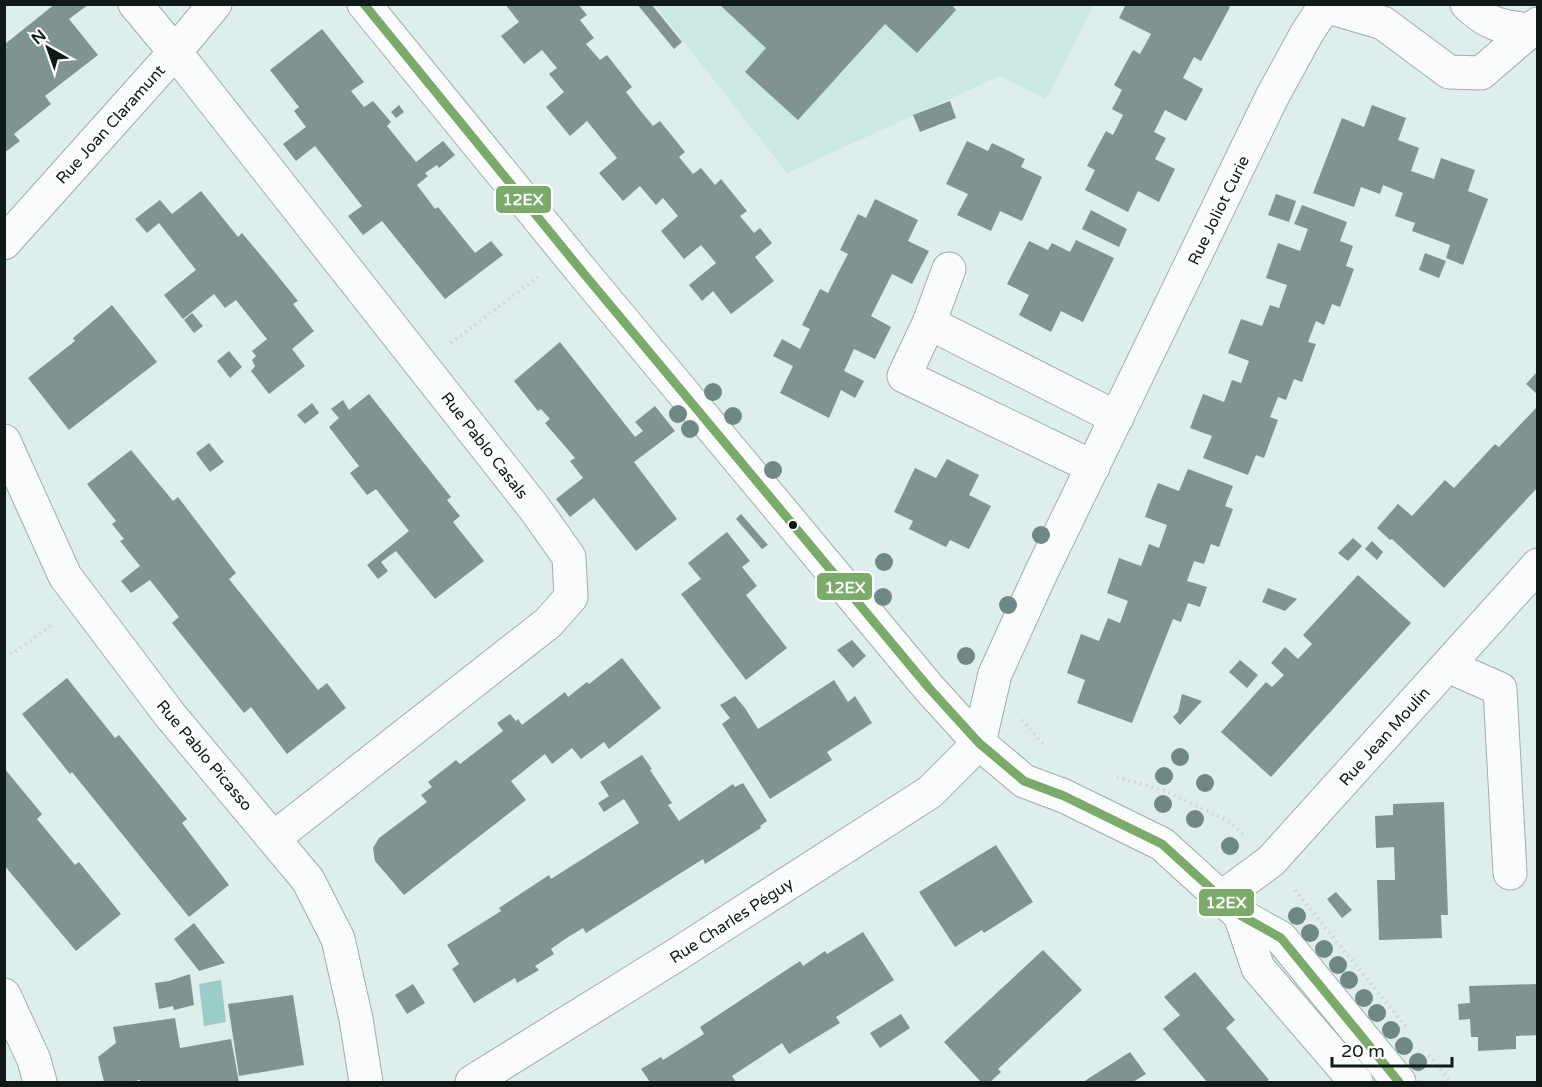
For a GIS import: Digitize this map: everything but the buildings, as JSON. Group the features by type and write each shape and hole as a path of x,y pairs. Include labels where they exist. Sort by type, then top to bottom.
{"street":[{"name":"Rue Pablo Casals","path":"135,4 535,509 569,557 571,597 548,623 274,838"},
{"name":"Rue Joan Claramunt","path":"4,243 215,4"},
{"path":"364,4 568,254 929,688 979,743 1024,781 1064,796 1162,844 1231,906 1281,938 1399,1083"},
{"name":"Rue Joliot Curie","path":"1467,4 1479,16 1502,27 1534,27"},
{"name":"Rue Joliot Curie","path":"979,743 995,674 1040,575 1272,97 1307,33 1326,5 1383,23 1449,72 1481,74 1534,27"},
{"path":"949,269 929,323 904,376 1094,467"},
{"path":"929,323 1117,418"},
{"name":"Rue Pablo Picasso","path":"4,441 65,576 170,715 308,880 338,939 356,1019 366,1083"},
{"name":"Rue Jean Moulin","path":"1231,906 1538,565"},
{"path":"1448,666 1500,689 1510,873"},
{"name":"Rue Charles Péguy","path":"472,1083 930,792 979,743"},
{"path":"1231,906 1258,968 1356,1083"},
{"path":"4,995 34,1060 40,1083"}],"path":[{"path":"422,366 568,254"},
{"path":"4,655 15,652 83,601"}],"shaded area":[{"path":"655,5 1093,5 1046,99 1000,76 787,173"},
{"path":"221,980 226,1022 204,1026 199,984"}],"transit line":[{"name":"12EX","path":"364,4 585,275 929,688 979,743 1024,781 1064,796 1162,844 1240,915 1281,938 1399,1082"}]}
